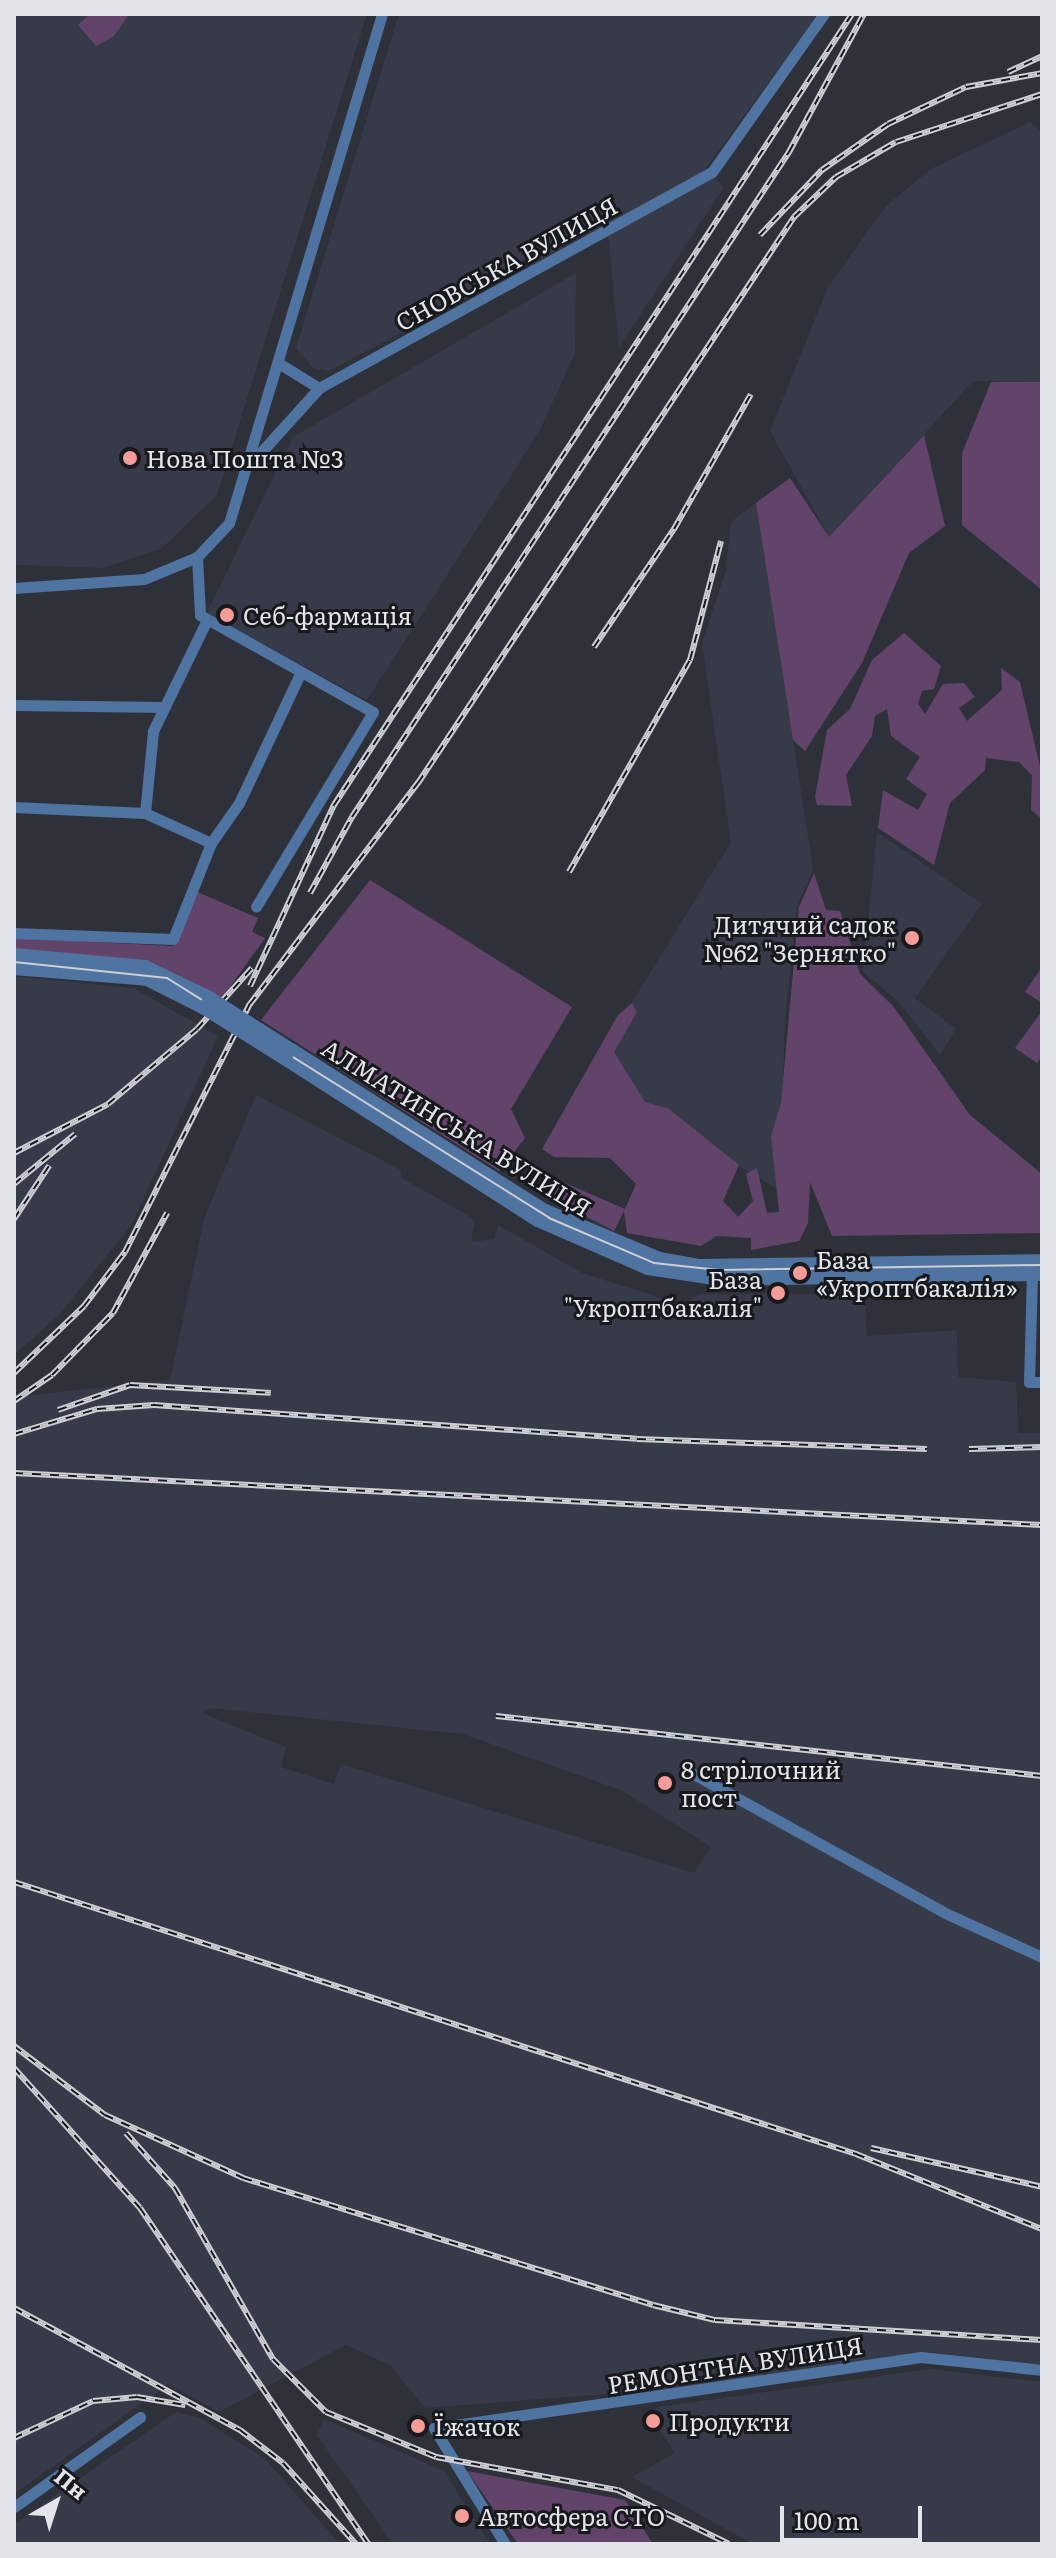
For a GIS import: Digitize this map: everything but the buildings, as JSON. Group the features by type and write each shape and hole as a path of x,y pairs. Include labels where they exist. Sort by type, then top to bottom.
{"street":[{"path":"14,588 115,584 197,557 229,523 251,464 382,14"},
{"name":"СНОВСЬКА ВУЛИЦЯ","path":"251,464 319,388 712,172 824,14"},
{"path":"280,364 319,388"},
{"path":"197,557 202,580 195,609 207,620 300,674 368,707 369,727 256,907"},
{"path":"145,813 146,754 164,707 207,620"},
{"path":"14,933 173,939 211,843 239,803 300,674"},
{"path":"14,705 164,707"},
{"path":"14,807 145,813 211,843"},
{"name":"АЛМАТИНСЬКА ВУЛИЦЯ","path":"14,955 145,967 545,1211 659,1259 698,1266 1042,1261"},
{"name":"АЛМАТИНСЬКА ВУЛИЦЯ","path":"14,968 147,979 206,1002"},
{"name":"АЛМАТИНСЬКА ВУЛИЦЯ","path":"288,1054 538,1220 648,1268 721,1279 1037,1274"},
{"path":"1036,1382 1037,1274"},
{"path":"690,1772 945,1913 1042,1957"},
{"name":"РЕМОНТНА ВУЛИЦЯ","path":"505,2544 434,2428 921,2357 1042,2370"},
{"path":"14,2507 140,2417"}],"shaded area":[{"path":"14,14 367,14 217,495 162,548 103,568 14,565"},
{"path":"90,14 129,14 114,36 96,46 78,25"},
{"path":"399,14 818,14 706,168 724,187 619,347 607,224 329,371 313,368 296,348"},
{"path":"1030,122 1042,132 1042,382 973,381 829,537 770,431 827,289 885,207 931,169"},
{"path":"576,273 575,353 539,432 367,700 206,614 293,437"},
{"path":"991,382 1042,382 1042,590 962,525 962,453"},
{"path":"924,435 945,526 909,553 862,663 805,751 793,740 756,503 790,478 829,537"},
{"path":"756,503 813,869 797,906 785,1019 780,1191 589,1072 731,842 702,643 726,570 731,522"},
{"path":"904,633 941,666 934,689 922,691 918,704 925,714 943,684 964,683 975,697 959,708 967,721 1002,690 1001,668 1020,682 1042,775 1042,819 1031,810 1032,775 1019,762 986,758 985,770 950,803 934,865 878,828 883,790 918,810 927,794 906,779 920,757 891,736 887,709 875,716 872,736 846,775 852,806 817,805 815,797 827,730 850,709 872,660"},
{"name":"Дитячий садок №62 \"Зернятко\"","path":"877,832 982,904 915,998 956,1029 940,1055 899,1002 863,972"},
{"path":"814,873 826,910 840,911 860,974 893,1006 970,1115 1042,1174 1042,1233 832,1236 810,1182 808,1223 799,1241 751,1250 751,1238 717,1236 701,1246 627,1233 624,1211 614,1231 537,1191 547,1175 625,1209 636,1184 610,1158 554,1157 542,1149 618,1015 632,1003 637,1012 614,1052 645,1102 669,1109 739,1165 723,1201 738,1217 753,1201 746,1174 757,1168 767,1213 779,1212 771,1136 781,1103 799,907"},
{"path":"370,880 572,1007 511,1109 525,1138 499,1171 261,1020"},
{"path":"195,891 258,918 252,932 265,938 220,1001 151,964 14,950 14,938 173,946"},
{"path":"1042,967 1042,1003 1025,992"},
{"path":"14,976 133,988 218,1036 132,1224 59,1315 14,1355"},
{"path":"1042,1011 1042,1056 1037,1063 1015,1048"},
{"path":"256,1095 401,1170 401,1178 466,1214 475,1221 471,1242 494,1239 498,1225 582,1273 684,1305 699,1294 864,1294 867,1336 957,1330 958,1377 1016,1382 1018,1433 1042,1433 1042,2367 931,2352 697,2387 425,2408 390,2365 346,2345 219,2412 169,2384 14,2494 14,1397 170,1380 205,1216","holes":["211,1708 463,1734 623,1791 711,1847 694,1873 341,1764 334,1784 281,1767 286,1747 202,1713"]},
{"path":"930,2369 1042,2382 1042,2544 753,2544 632,2477 675,2453 650,2413 658,2407"},
{"path":"176,2412 200,2418 264,2458 340,2544 14,2544 14,2524"},
{"path":"324,2419 444,2471 490,2544 393,2544 317,2435"},
{"path":"467,2471 625,2500 653,2544 518,2544"}],"tram line":[{"path":"14,962 167,978 549,1218 654,1263 719,1270 1042,1265"}],"railway":[{"path":"250,986 334,805 852,14"},
{"path":"310,893 352,817 789,152 864,14"},
{"path":"1008,72 1042,56"},
{"path":"760,235 822,170 888,124 966,87 1042,73"},
{"path":"14,1373 84,1306 125,1252 250,1004 418,783 794,217 836,177 896,142 1042,94"},
{"path":"594,647 674,529 751,394"},
{"path":"569,872 690,660 721,541"},
{"path":"14,1153 108,1104 197,1029 252,968"},
{"path":"14,1184 75,1134"},
{"path":"14,1219 49,1166"},
{"path":"14,1401 52,1375 113,1313 167,1213"},
{"path":"58,1410 130,1385 271,1393"},
{"path":"14,1434 97,1409 154,1405 637,1439 927,1449"},
{"path":"969,1449 1042,1447"},
{"path":"14,1473 1042,1525"},
{"path":"496,1716 1042,1776"},
{"path":"14,1882 856,2154 1042,2229"},
{"path":"14,2046 105,2115 243,2178 653,2305 715,2320 1042,2340"},
{"path":"14,2068 140,2208 368,2544"},
{"path":"126,2133 175,2188 273,2359 326,2412 436,2457 618,2490 729,2544"},
{"path":"871,2148 1042,2187"},
{"path":"14,2308 240,2430 283,2463 356,2544"},
{"path":"14,2438 93,2401 137,2397 185,2405"}],"place":[{"name":"Нова Пошта №3","path":"130,458"},
{"name":"Себ-фармація","path":"227,615"},
{"name":"Дитячий садок №62 \"Зернятко\"","path":"912,938"},
{"name":"База «Укроптбакалія»","path":"800,1273"},
{"name":"База \"Укроптбакалія\"","path":"778,1293"},
{"name":"8 стрілочний пост","path":"665,1783"},
{"name":"Продукти","path":"653,2421"},
{"name":"Їжачок","path":"418,2426"},
{"name":"Автосфера СТО","path":"462,2516"}]}
